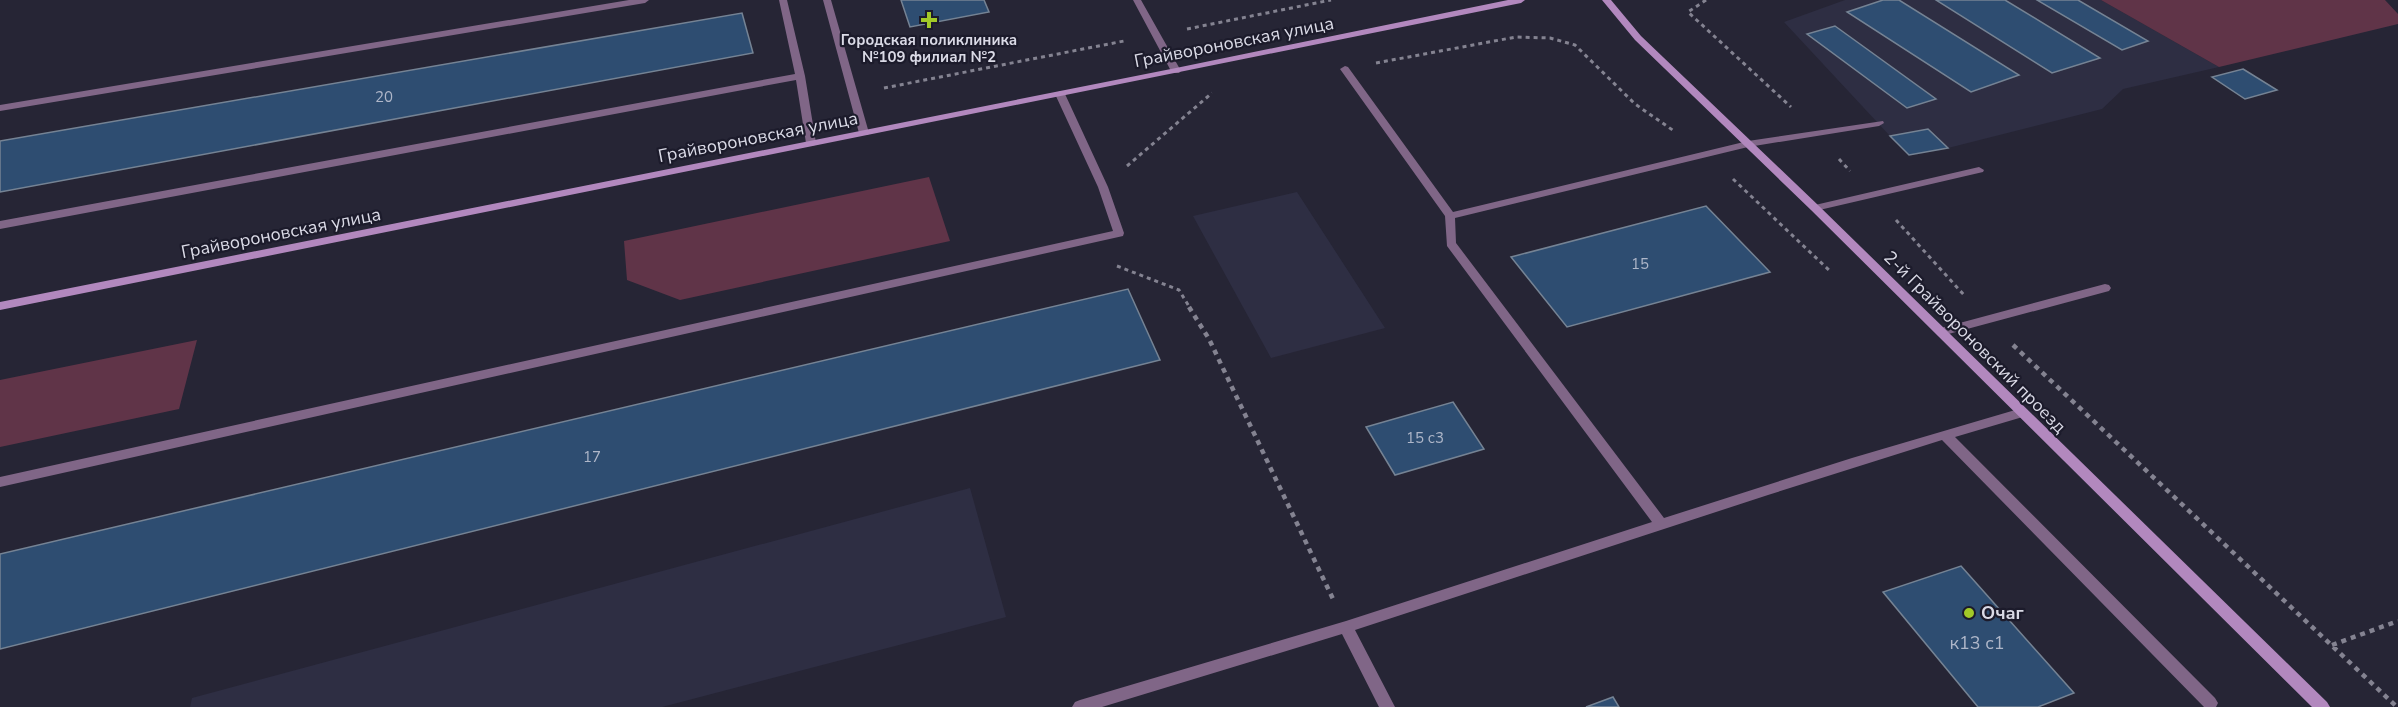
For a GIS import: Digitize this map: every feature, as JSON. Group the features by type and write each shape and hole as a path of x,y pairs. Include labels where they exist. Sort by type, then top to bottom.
{"main road":[{"name":"Грайвороновская улица","path":"0,306 1521,0"},
{"name":"2-й Грайвороновский проезд","path":"1606,0 1638,38 1815,208 2322,707"}],"lane":[{"path":"0,108 645,0"},
{"path":"783,0 812,143"},
{"path":"827,0 864,133"},
{"path":"1137,0 1176,71"},
{"path":"1345,69 1450,216 1451,243 1661,524"},
{"path":"0,225 800,76"},
{"path":"0,482 1119,233 1103,187 1060,94"},
{"path":"1450,216 1748,144 1879,123"},
{"path":"1815,208 1979,170"},
{"path":"1941,332 2105,288"},
{"path":"1080,707 1346,627 1661,524 2022,413"},
{"path":"1945,435 2211,703"},
{"path":"1346,627 1387,707"}],"path":[{"path":"1706,0 1688,12 1781,97 1986,319 2397,707"},
{"path":"1345,69 1516,37 1550,38 1575,45 1635,104 1707,154 1834,274"},
{"path":"1103,187 1212,93 1223,91"},
{"path":"1101,237 1117,266 1179,290 1209,339 1346,627"},
{"path":"2332,645 2398,621"}],"shaded area":[{"path":"1845,0 2101,0 2219,67 2123,89 2102,109 1948,148 1890,136 1784,22"},
{"path":"2101,0 2385,0 2398,14 2398,24 2219,67"},
{"path":"929,177 950,241 680,300 627,280 624,241"},
{"path":"1297,192 1385,328 1271,358 1193,216"},
{"path":"197,340 179,409 0,447 0,380"},
{"path":"970,488 1006,617 662,707 190,707 192,698"}],"building":[{"name":"Городская поликлиника №109 филиал №2","path":"901,0 984,0 989,12 910,27"},
{"path":"1883,0 1899,0 2019,75 1971,92 1847,12"},
{"path":"1936,0 2005,0 2100,58 2052,73"},
{"path":"2037,0 2078,0 2148,41 2122,50"},
{"path":"742,13 753,53 0,192 0,141"},
{"path":"1835,26 1936,99 1907,108 1807,34"},
{"path":"2243,69 2277,90 2245,99 2212,77"},
{"path":"1928,129 1948,148 1909,155 1890,136"},
{"path":"1706,206 1770,272 1567,327 1511,257"},
{"path":"1128,289 1160,360 0,649 0,554"},
{"path":"1453,402 1484,449 1395,475 1366,427"},
{"path":"1961,566 2074,693 2038,707 1978,707 1883,592"},
{"path":"1613,697 1619,707 1586,707"}],"place":[{"name":"Городская поликлиника №109 филиал №2","path":"929,20"},
{"name":"Очаг","path":"1969,613"}]}
